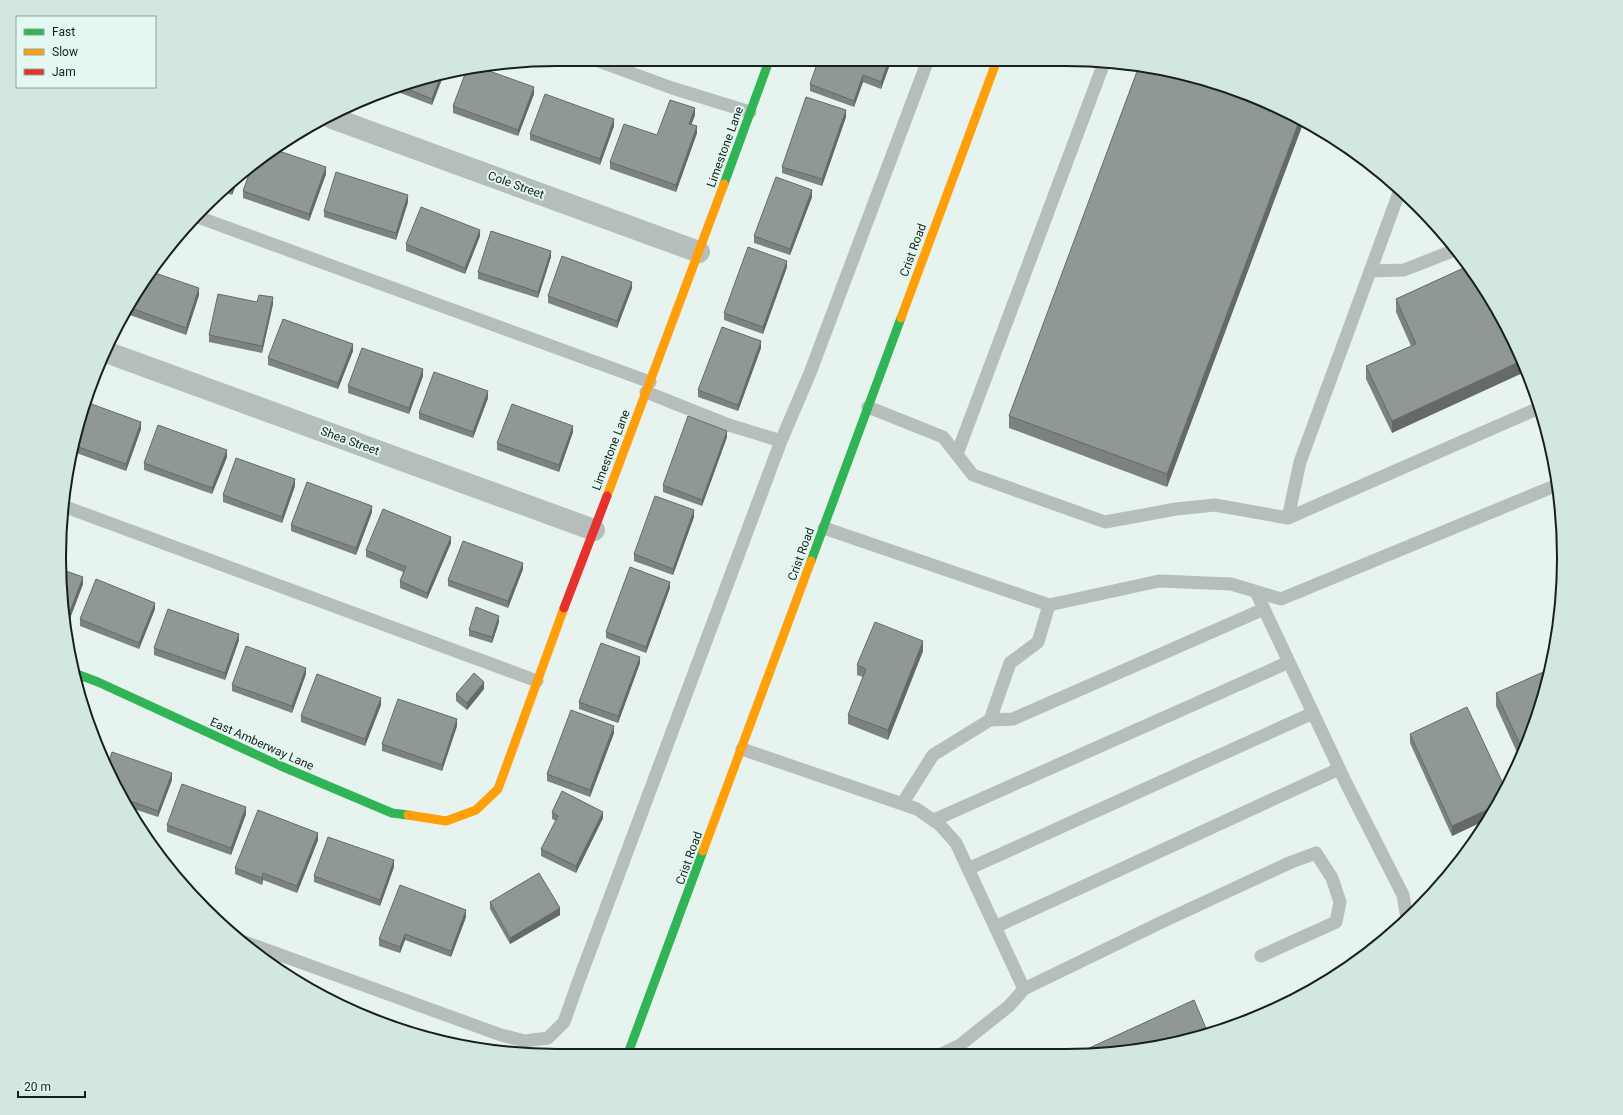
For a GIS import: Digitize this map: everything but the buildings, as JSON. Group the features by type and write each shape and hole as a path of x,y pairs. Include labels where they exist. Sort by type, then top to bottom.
{"street":[{"name":"Limestone Lane","path":"446,821 476,810 498,789 767,66"},
{"name":"Crist Road","path":"630,1049 995,66"},
{"name":"Cole Street","path":"336,119 699,252"},
{"name":"Shea Street","path":"110,354 594,530"},
{"name":"East Amberway Lane","path":"81,675 98,682 281,766 392,813 446,821"}],"lane":[{"path":"612,66 672,88 750,112"},
{"path":"258,947 501,1035 525,1041 548,1038 564,1022 578,980 781,441 810,373 926,66"},
{"path":"957,454 1102,67"},
{"path":"1288,518 1300,462 1398,196"},
{"path":"202,219 648,386 730,425 781,441"},
{"path":"1371,271 1404,270 1450,252"},
{"path":"868,407 943,437 973,475 1105,522 1215,505 1288,518 1534,410"},
{"path":"824,528 1049,605 1159,581 1231,584 1281,599 1552,487"},
{"path":"69,508 537,681"},
{"path":"1256,592 1339,769 1403,896 1406,912"},
{"path":"990,720 1010,663 1038,642 1049,605"},
{"path":"902,804 933,755 990,720 1013,719 1264,609"},
{"path":"934,820 1289,662"},
{"path":"968,869 1313,713"},
{"path":"742,749 902,804 917,810 940,824 956,843 1024,989"},
{"path":"995,927 1339,769"},
{"path":"952,1049 960,1045 1008,1006 1024,989 1289,862 1316,853 1332,878 1340,902 1336,922 1261,956"}],"traffic: fast":[{"path":"724,184 767,66"},
{"path":"811,561 901,318"},
{"path":"81,675 98,682 281,766 392,813 408,815"},
{"path":"630,1049 703,851"}],"traffic: slow":[{"path":"901,318 995,66"},
{"path":"607,496 724,184"},
{"path":"703,851 811,561"},
{"path":"408,815 446,821 476,810 498,789 564,608"}],"traffic: jam":[{"path":"564,608 607,496"}]}
